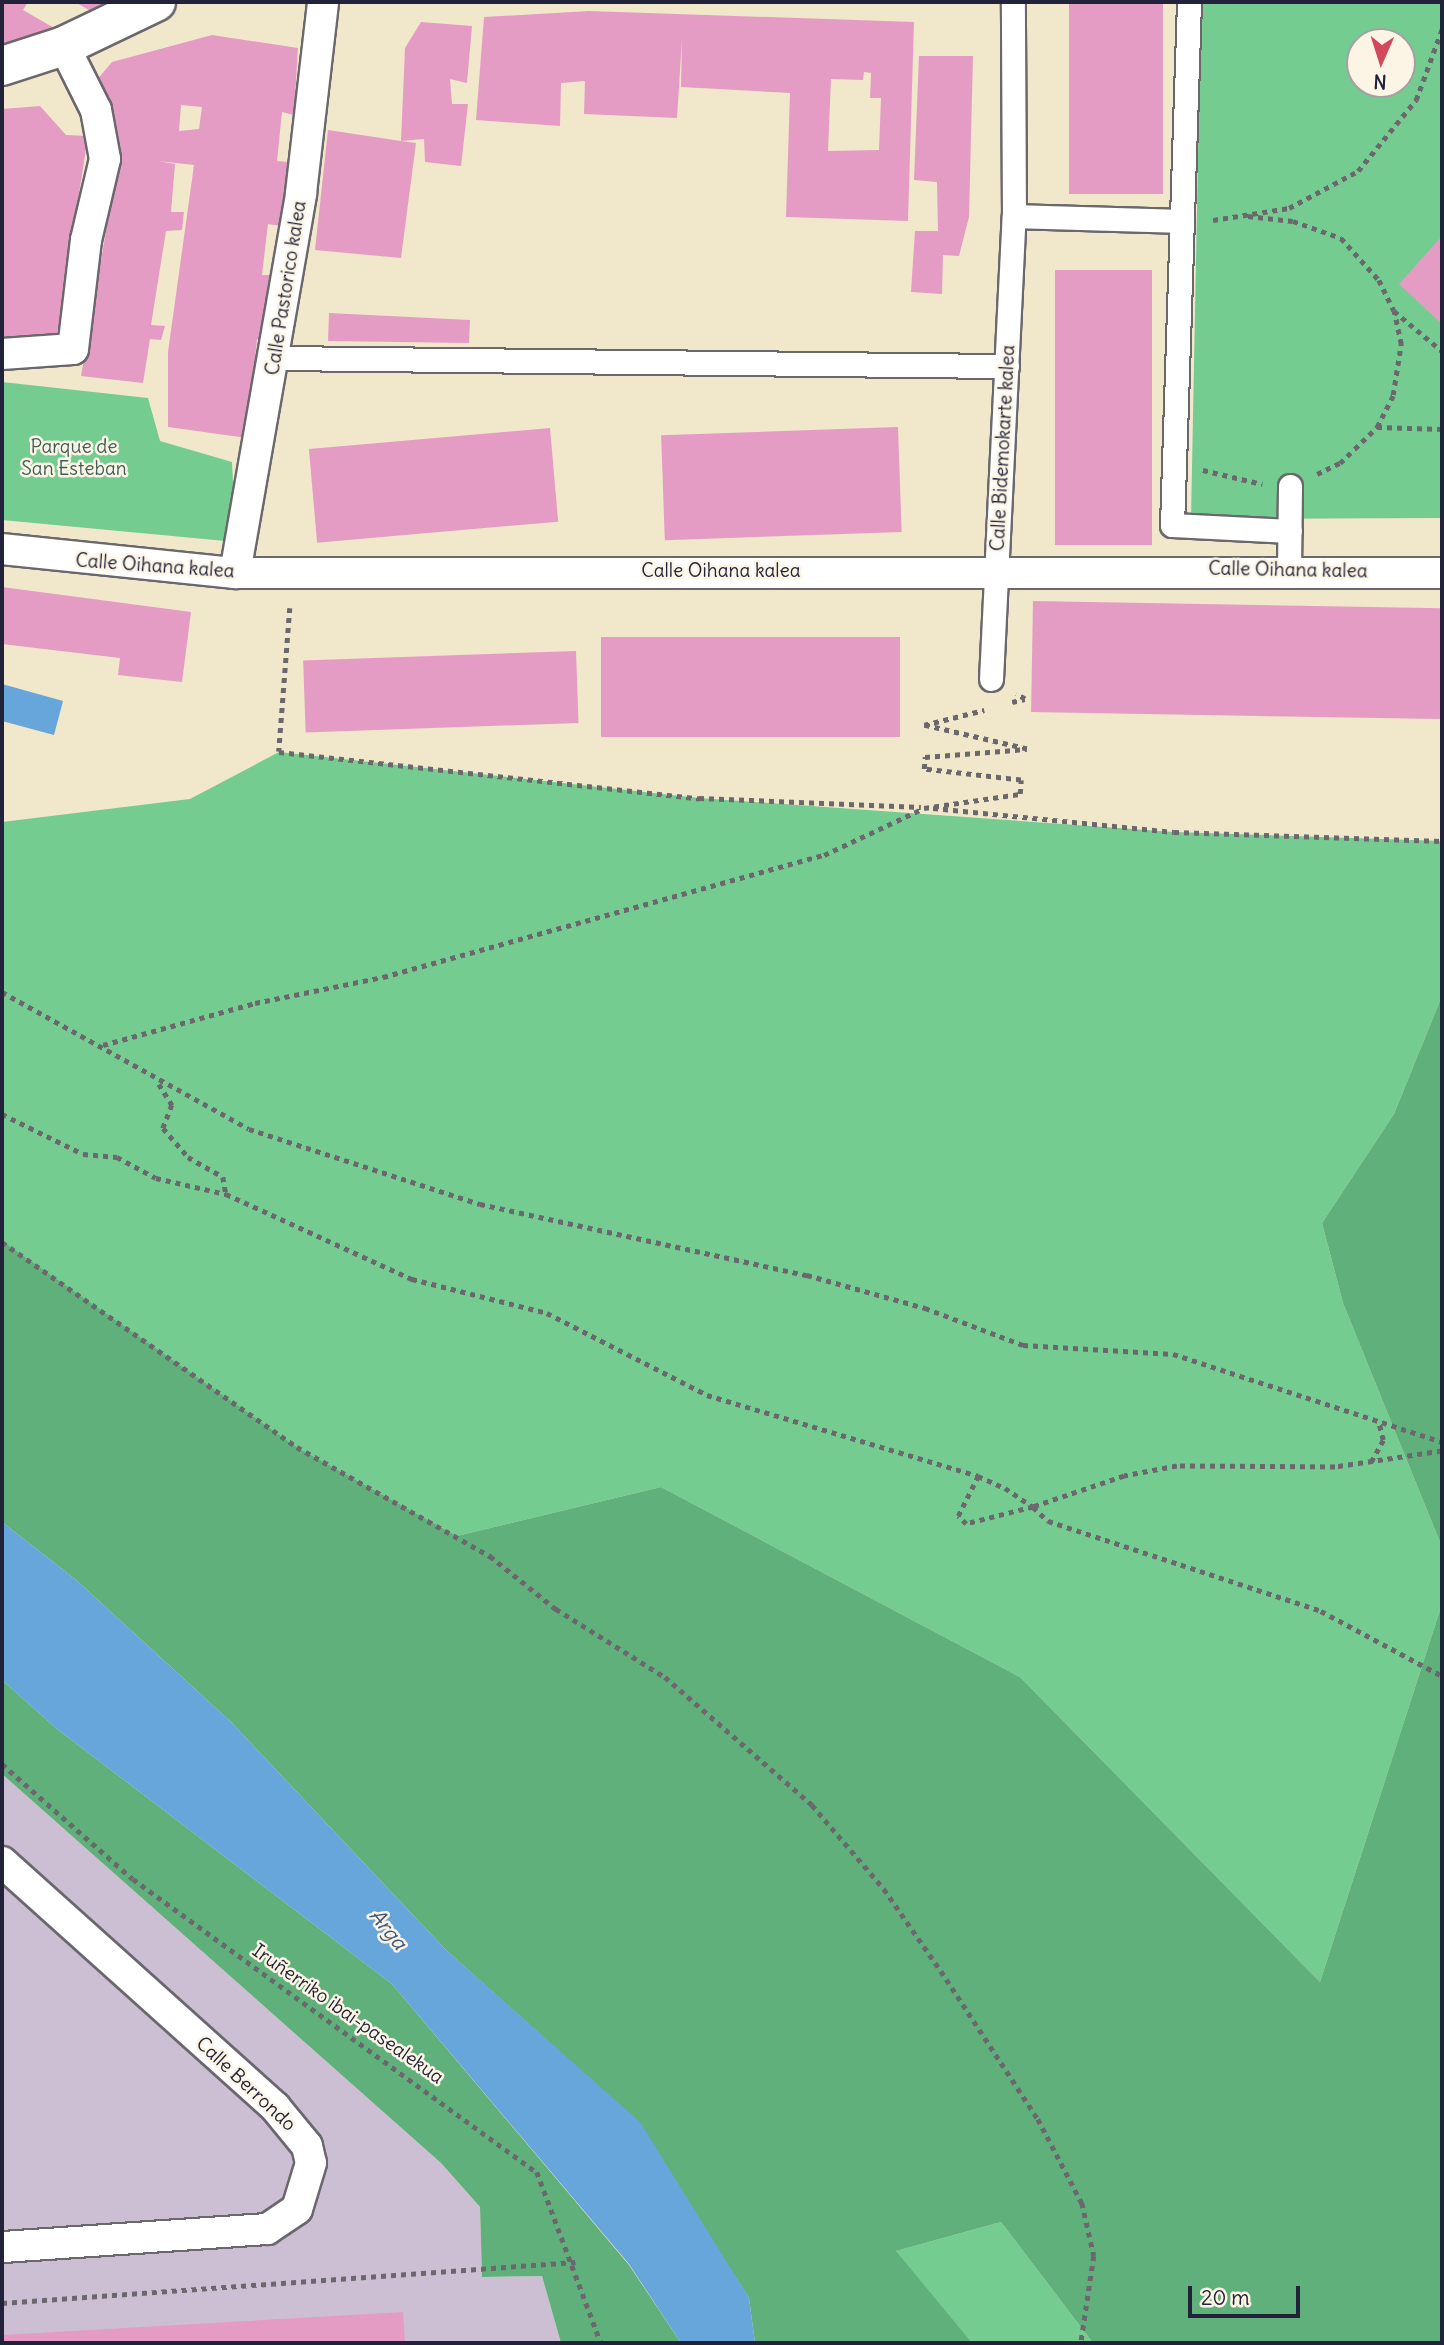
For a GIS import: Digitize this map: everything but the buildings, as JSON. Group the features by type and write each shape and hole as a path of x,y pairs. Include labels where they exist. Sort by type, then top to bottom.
{"main road":[{"path":"2,66 64,46 156,2"}],"street":[{"name":"Calle Pastorico kalea","path":"235,573 275,358 323,2"},
{"name":"Calle Bidemokarte kalea","path":"991,679 1014,216 1013,2"},
{"path":"1189,2 1172,525 1290,531"},
{"path":"2,354 73,349 86,240 105,159 96,110 64,46"},
{"path":"1014,216 1181,221"},
{"path":"275,358 1007,366"},
{"path":"1289,569 1290,486"},
{"name":"Calle Oihana kalea","path":"2,550 235,573 998,569 1289,569 1442,573"},
{"name":"Calle Berrondo","path":"2,1862 288,2120 311,2163 297,2209 267,2229 2,2247"}],"path":[{"path":"1181,221 1289,208 1358,171 1416,100 1442,29"},
{"path":"1175,460 1236,482 1290,486 1340,463 1377,428 1393,395 1401,344 1394,311 1379,280 1341,238 1293,221 1240,215"},
{"path":"1394,311 1442,351"},
{"path":"1377,428 1442,429"},
{"path":"292,573 279,752 699,798 924,808 1174,832 1442,841"},
{"path":"102,1045 255,1003 383,977 824,855 924,808 1020,794 1020,780 924,769 925,757 1027,749 925,725 1025,699 991,679"},
{"path":"2,992 102,1045 159,1084 249,1129 480,1205 807,1275 925,1308 1023,1345 1173,1354 1442,1442"},
{"path":"159,1084 173,1105 163,1128 188,1157 223,1177 226,1194"},
{"path":"2,1114 83,1154 117,1157 156,1178 226,1194 412,1279 547,1313 707,1395 978,1476 1033,1507 1048,1521 1088,1538 1230,1577 1321,1611 1442,1676"},
{"path":"2,1242 297,1447 490,1556 556,1609 665,1677 812,1805 884,1889 941,1971 1038,2119 1082,2203 1094,2256 1081,2343"},
{"path":"1371,1462 1383,1440 1379,1423"},
{"path":"978,1476 958,1516 966,1524 1033,1507 1124,1476 1177,1466 1371,1462 1442,1451"},
{"name":"Iruñerriko ibai-pasealekua","path":"2,1764 133,1879 537,2172 576,2262 601,2343"},
{"path":"2,2303 576,2262"}],"shaded area":[{"path":"2,1774 441,2163 480,2207 482,2277 542,2276 561,2343 2,2343"}],"green space":[{"path":"1201,2 1442,2 1442,518 1191,519"},
{"name":"Parque de San Esteban","path":"2,382 148,398 160,441 232,462 236,542 2,520"},
{"path":"279,752 699,798 1174,832 1442,841 1442,996 1394,1114 1322,1223 1343,1303 1442,1547 1442,1604 1320,1982 1020,1677 661,1487 457,1536 297,1447 2,1242 2,822 190,799"},
{"path":"1442,996 1442,1547 1343,1303 1322,1223 1394,1114"},
{"path":"2,1241 297,1447 457,1536 661,1487 1020,1677 1320,1982 1442,1604 1442,2343 1093,2343 1001,2222 896,2251 972,2343 755,2343 749,2298 633,2117 446,1950 231,1722 75,1579 2,1522"},
{"path":"2,1680 57,1729 392,1984 629,2265 681,2343 561,2343 542,2276 482,2277 480,2207 441,2163 2,1774"},
{"path":"1001,2222 1093,2343 959,2343 896,2251"}],"water":[{"path":"2,684 63,701 54,735 2,721"},
{"name":"Arga","path":"2,1522 75,1579 231,1722 446,1950 640,2122 749,2298 755,2343 681,2343 629,2264 392,1984 57,1729 2,1680"}]}
